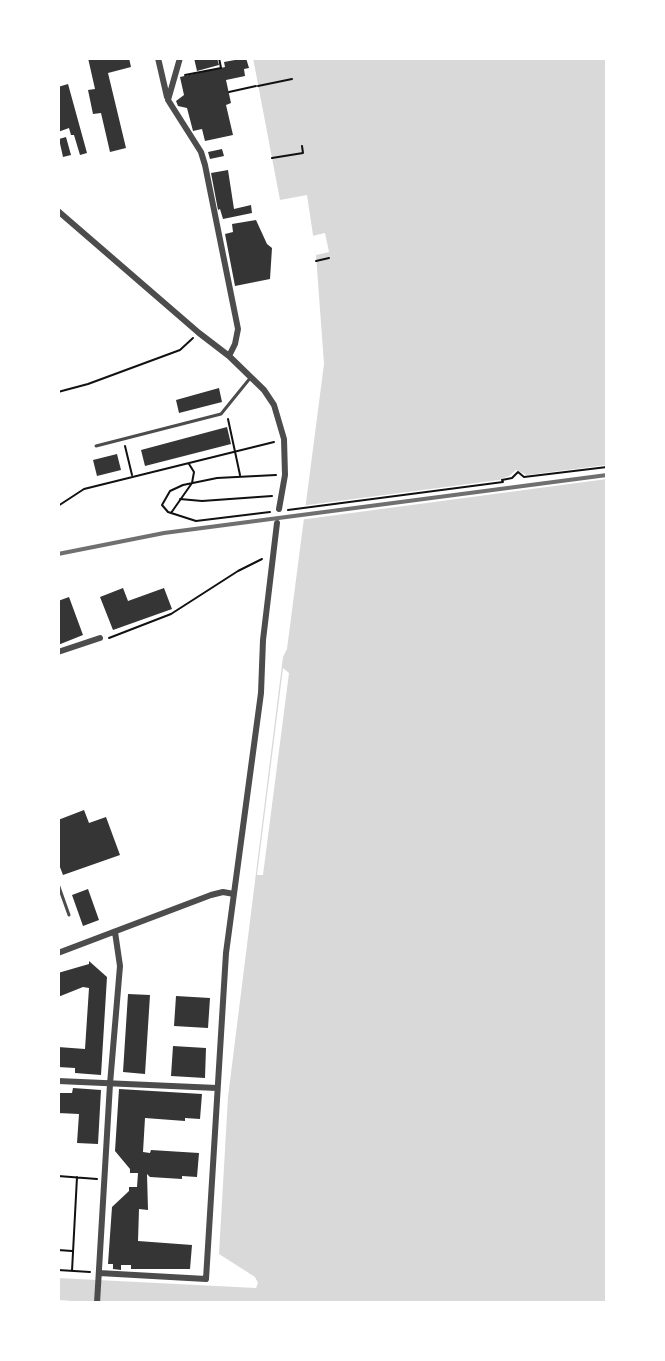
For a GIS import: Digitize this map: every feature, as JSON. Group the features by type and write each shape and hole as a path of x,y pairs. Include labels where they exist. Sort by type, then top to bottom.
{"street":[{"path":"158,58 168,100 201,152 205,165 238,329 229,356"},
{"path":"168,100 180,58"},
{"path":"58,211 229,356 264,390 274,405 284,439 285,475 277,510"},
{"path":"99,1275 206,1279 226,953 261,693 263,640 277,523"},
{"path":"58,652 100,638"},
{"path":"58,953 211,895 223,892 234,894"},
{"path":"97,1303 120,966 115,932"},
{"path":"58,1081 217,1088"}],"lane":[{"path":"96,446 221,414 251,377"},
{"path":"58,884 69,915"}],"path":[{"path":"176,79 221,68 219,58"},
{"path":"229,92 292,79"},
{"path":"272,158 303,153 302,146"},
{"path":"316,261 329,258"},
{"path":"58,392 180,350 199,333"},
{"path":"221,414 228,417 241,476"},
{"path":"124,439 132,476"},
{"path":"58,506 84,489 284,439"},
{"path":"173,514 192,483 194,472 189,463"},
{"path":"290,509 503,482 518,472 524,477 607,467"},
{"path":"277,510 196,521 173,514 162,505 166,495 176,487 192,483 241,476 285,475"},
{"path":"180,499 202,501 282,495"},
{"path":"100,638 118,636 171,614 273,552"},
{"path":"58,1176 104,1179"},
{"path":"72,1271 77,1177"},
{"path":"58,1250 73,1251"},
{"path":"58,1270 99,1275"}],"shaded area":[{"path":"253,58 607,58 607,1303 101,1303 58,1300 58,1278 256,1288 258,1283 255,1277 219,1254 228,1097 283,657 287,649 324,364 316,255 307,195 280,200"}],"pier":[{"path":"325,233 329,252 316,255 312,236"},
{"path":"607,465 607,479 299,520 300,506 499,480 516,470 527,475"},
{"path":"283,668 289,673 263,875 257,875"}],"building":[{"path":"88,58 129,58 131,67 108,73 126,148 110,152 101,113 93,114 88,90 95,89"},
{"path":"194,58 217,58 219,65 197,71"},
{"path":"246,58 249,68 244,69 245,76 226,80 231,103 226,105 233,135 205,141 202,129 193,131 187,108 178,106 176,101 184,95 180,77 225,67 224,62"},
{"path":"68,84 87,153 80,155 69,128 58,132 58,87"},
{"path":"66,137 71,155 63,157 59,139"},
{"path":"222,149 224,156 210,159 208,152"},
{"path":"228,170 234,209 251,205 252,213 223,219 218,210 211,173"},
{"path":"256,220 272,248 270,279 235,286 225,234 233,232 232,224"},
{"path":"219,388 222,402 179,413 176,400"},
{"path":"227,427 231,444 145,466 141,450"},
{"path":"117,454 121,470 97,476 93,460"},
{"path":"123,588 128,601 164,588 172,609 113,630 100,597"},
{"path":"69,597 83,635 58,645 58,601"},
{"path":"84,810 89,823 106,817 120,855 63,875 58,862 58,820"},
{"path":"88,889 99,920 83,926 72,895"},
{"path":"89,961 107,977 101,1075 75,1073 75,1068 58,1067 58,1047 85,1049 89,988 83,987 58,997 58,973 89,964"},
{"path":"128,994 150,995 145,1074 123,1072"},
{"path":"176,996 210,998 208,1028 174,1026"},
{"path":"173,1046 206,1048 205,1078 171,1076"},
{"path":"73,1088 101,1090 98,1144 77,1143 79,1114 58,1113 58,1093 72,1093"},
{"path":"119,1089 202,1094 200,1119 145,1118 143,1152 199,1153 197,1177 182,1176 182,1179 150,1177 147,1174 148,1210 139,1209 138,1241 192,1245 190,1269 131,1269 131,1265 121,1265 121,1270 113,1269 113,1264 108,1264 112,1207 129,1191 129,1187 137,1187 138,1173 130,1173 115,1151"}],"railway":[{"path":"58,554 164,533 607,475"}]}
